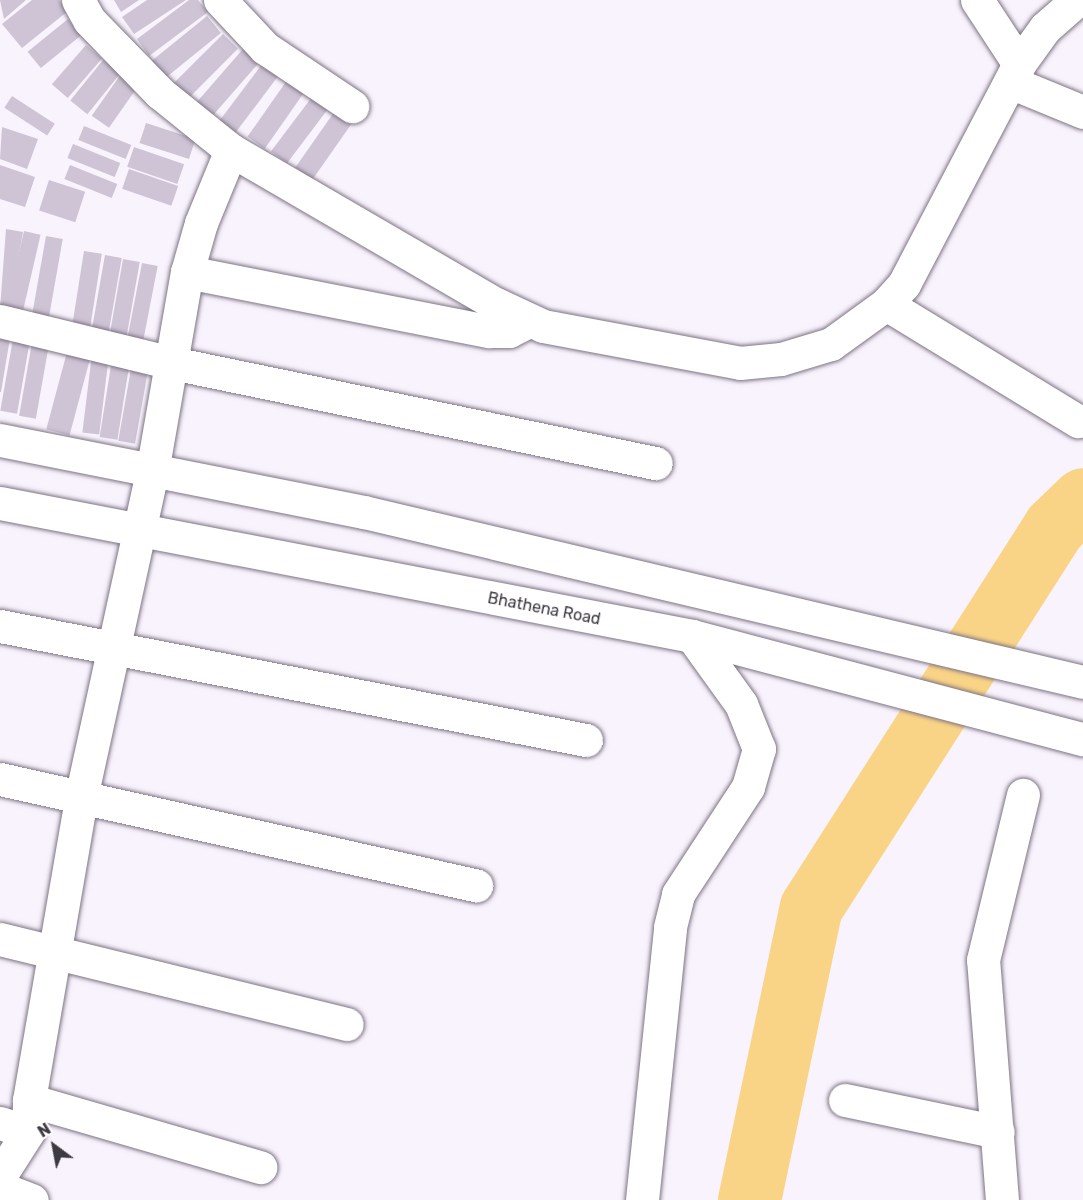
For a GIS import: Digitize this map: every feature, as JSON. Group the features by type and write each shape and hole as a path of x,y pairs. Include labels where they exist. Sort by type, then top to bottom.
{"street":[{"path":"78,0 89,20 160,93 231,150 529,321 740,363 781,359 831,344 886,304 904,284 1015,73 1045,28 1077,0"},
{"path":"220,0 266,48 352,106"},
{"path":"977,0 1015,73 1083,112"},
{"path":"0,1176 19,1118 56,952 82,793 114,651 136,532 152,471 187,272 201,222 231,150"},
{"path":"187,272 489,331 509,331 529,321"},
{"path":"886,304 1078,421"},
{"path":"0,321 172,363 656,463"},
{"path":"0,440 364,512 1083,682"},
{"name":"Bhathena Road","path":"0,503 136,532 692,636 762,652 1083,739"},
{"path":"0,627 114,651 586,740"},
{"path":"642,1200 667,949 678,894 748,787 759,749 741,704 692,636"},
{"path":"0,779 82,793 477,885"},
{"path":"1002,1200 983,960 1023,795"},
{"path":"0,939 347,1024"},
{"path":"845,1100 998,1132"},
{"path":"19,1118 260,1167"},
{"path":"0,1188 32,1200"}],"building":[{"path":"0,0 26,0 4,19"},
{"path":"32,0 59,0 68,11 22,48 2,24"},
{"path":"114,0 139,0 121,12"},
{"path":"147,0 186,0 134,34 122,17"},
{"path":"189,0 198,0 208,12 149,56 137,39"},
{"path":"207,16 221,33 164,79 150,62"},
{"path":"68,19 81,35 41,68 28,52"},
{"path":"223,34 238,49 186,101 171,86"},
{"path":"86,45 102,59 68,98 52,84"},
{"path":"243,49 259,63 211,118 195,104"},
{"path":"103,60 120,74 87,114 70,100"},
{"path":"263,63 279,75 235,133 219,121"},
{"path":"121,74 138,86 109,128 92,116"},
{"path":"290,76 307,88 265,149 248,137"},
{"path":"315,93 331,105 287,163 271,151"},
{"path":"12,96 55,124 47,136 4,108"},
{"path":"337,108 354,120 312,180 295,168"},
{"path":"146,123 195,139 189,159 140,143"},
{"path":"84,126 131,145 126,159 78,140"},
{"path":"2,127 38,139 27,169 0,159"},
{"path":"73,144 120,163 115,177 67,158"},
{"path":"134,147 184,164 177,184 127,167"},
{"path":"0,165 35,177 25,207 0,199"},
{"path":"70,165 117,184 112,198 64,179"},
{"path":"129,169 178,186 171,206 122,189"},
{"path":"49,180 85,192 75,222 39,210"},
{"path":"6,229 23,232 9,310 0,309"},
{"path":"24,231 41,235 23,313 6,309"},
{"path":"46,236 63,239 49,318 32,315"},
{"path":"84,251 102,254 89,333 71,330"},
{"path":"105,255 122,258 108,336 91,333"},
{"path":"123,259 140,262 126,341 109,338"},
{"path":"142,263 158,266 142,345 127,342"},
{"path":"0,330 11,332 1,392 0,392"},
{"path":"14,333 31,336 17,414 0,411"},
{"path":"33,337 50,340 36,419 19,416"},
{"path":"67,352 90,358 69,435 46,429"},
{"path":"92,354 109,356 99,434 82,432"},
{"path":"112,359 130,362 117,440 100,437"},
{"path":"132,363 149,366 135,444 118,441"}],"waterway":[{"path":"749,1200 811,907 1054,527 1083,499"}]}
